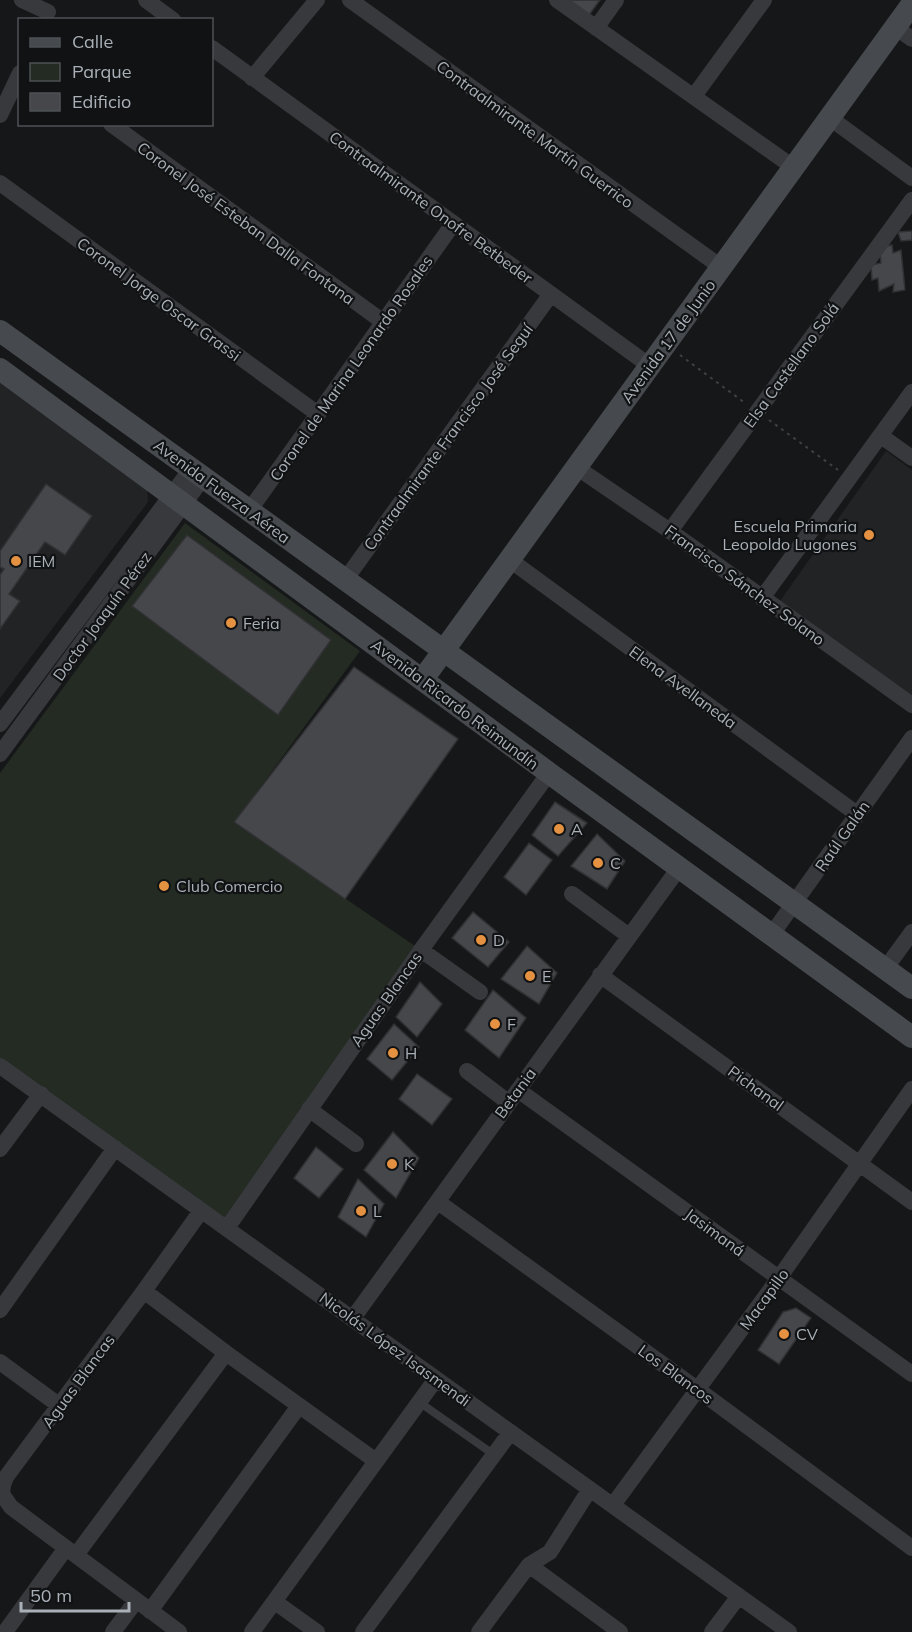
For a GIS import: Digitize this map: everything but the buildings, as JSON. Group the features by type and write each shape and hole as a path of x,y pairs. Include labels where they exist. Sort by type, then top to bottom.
{"street":[{"path":"22,0 49,11"},
{"path":"252,78 317,0"},
{"name":"Contraalmirante Martín Guerrico","path":"350,0 721,267"},
{"path":"557,0 793,167"},
{"path":"596,28 616,0"},
{"path":"694,96 764,0"},
{"path":"153,2 171,18"},
{"name":"Avenida 17 de Junio","path":"423,679 793,167 830,118 904,33 912,4"},
{"name":"Contraalmirante Onofre Betbeder","path":"213,49 650,366"},
{"path":"0,115 18,77"},
{"path":"830,118 912,178"},
{"name":"Coronel José Esteban Dalla Fontana","path":"114,126 382,321"},
{"name":"Coronel Jorge Oscar Grassi","path":"0,183 318,414"},
{"name":"Elsa Castellano Solá","path":"670,531 912,200"},
{"name":"Coronel de Marina Leonardo Rosales","path":"249,511 453,224"},
{"name":"Contraalmirante Francisco José Seguí","path":"345,580 551,294"},
{"name":"Avenida Fuerza Aérea","path":"0,331 444,651"},
{"name":"Avenida Ricardo Reimundín","path":"0,369 912,1037"},
{"path":"762,598 912,392"},
{"path":"881,435 912,458"},
{"name":"Francisco Sánchez Solano","path":"576,467 670,531 912,705"},
{"name":"Doctor Joaquín Pérez","path":"0,724 197,474"},
{"name":"Doctor Joaquín Pérez","path":"0,754 177,500"},
{"name":"Elena Avellaneda","path":"510,561 857,813"},
{"path":"444,651 912,988"},
{"name":"Raúl Galán","path":"772,934 912,738"},
{"name":"Aguas Blancas","path":"227,1228 421,950 549,773"},
{"name":"Betania","path":"353,1318 679,868"},
{"path":"572,894 629,936"},
{"path":"885,969 912,932"},
{"path":"421,950 480,992"},
{"name":"Pichanal","path":"600,975 912,1202"},
{"name":"Nicolás López Isasmendi","path":"0,1066 789,1632"},
{"name":"Jasimaná","path":"466,1071 513,1096 779,1278 912,1374"},
{"name":"Macapillo","path":"613,1505 779,1278 912,1089"},
{"path":"0,1149 40,1094"},
{"path":"309,1109 356,1144"},
{"path":"0,1310 115,1148"},
{"name":"Los Blancos","path":"438,1202 912,1548"},
{"name":"Aguas Blancas","path":"1,1495 3,1475 60,1406 201,1211"},
{"path":"144,1291 376,1461"},
{"path":"5,1632 71,1552 226,1353"},
{"path":"0,1362 60,1406"},
{"path":"252,1632 436,1379"},
{"path":"113,1632 143,1606 299,1406"},
{"path":"363,1632 510,1433"},
{"path":"479,1632 529,1565 550,1551 590,1489"},
{"path":"1,1495 11,1507 179,1632"},
{"path":"529,1565 620,1632"},
{"path":"712,1632 739,1596"},
{"path":"275,1602 317,1632"}],"lane":[{"path":"419,1402 493,1454"}],"shaded area":[{"path":"0,379 147,482 148,502 0,698"},
{"name":"Escuela Primaria Leopoldo Lugones","path":"886,451 912,470 912,698 780,601"}],"green space":[{"name":"Club Comercio","path":"185,523 360,651 234,823 421,950 227,1228 0,1058 0,773"}],"place":[{"name":"Escuela Primaria Leopoldo Lugones","path":"869,535"},
{"name":"IEM","path":"16,561"},
{"name":"Feria","path":"231,623"},
{"name":"A","path":"559,829"},
{"name":"C","path":"598,863"},
{"name":"Club Comercio","path":"164,886"},
{"name":"D","path":"481,940"},
{"name":"E","path":"530,976"},
{"name":"F","path":"495,1024"},
{"name":"H","path":"393,1053"},
{"name":"K","path":"392,1164"},
{"name":"L","path":"361,1211"},
{"name":"CV","path":"784,1334"}]}
